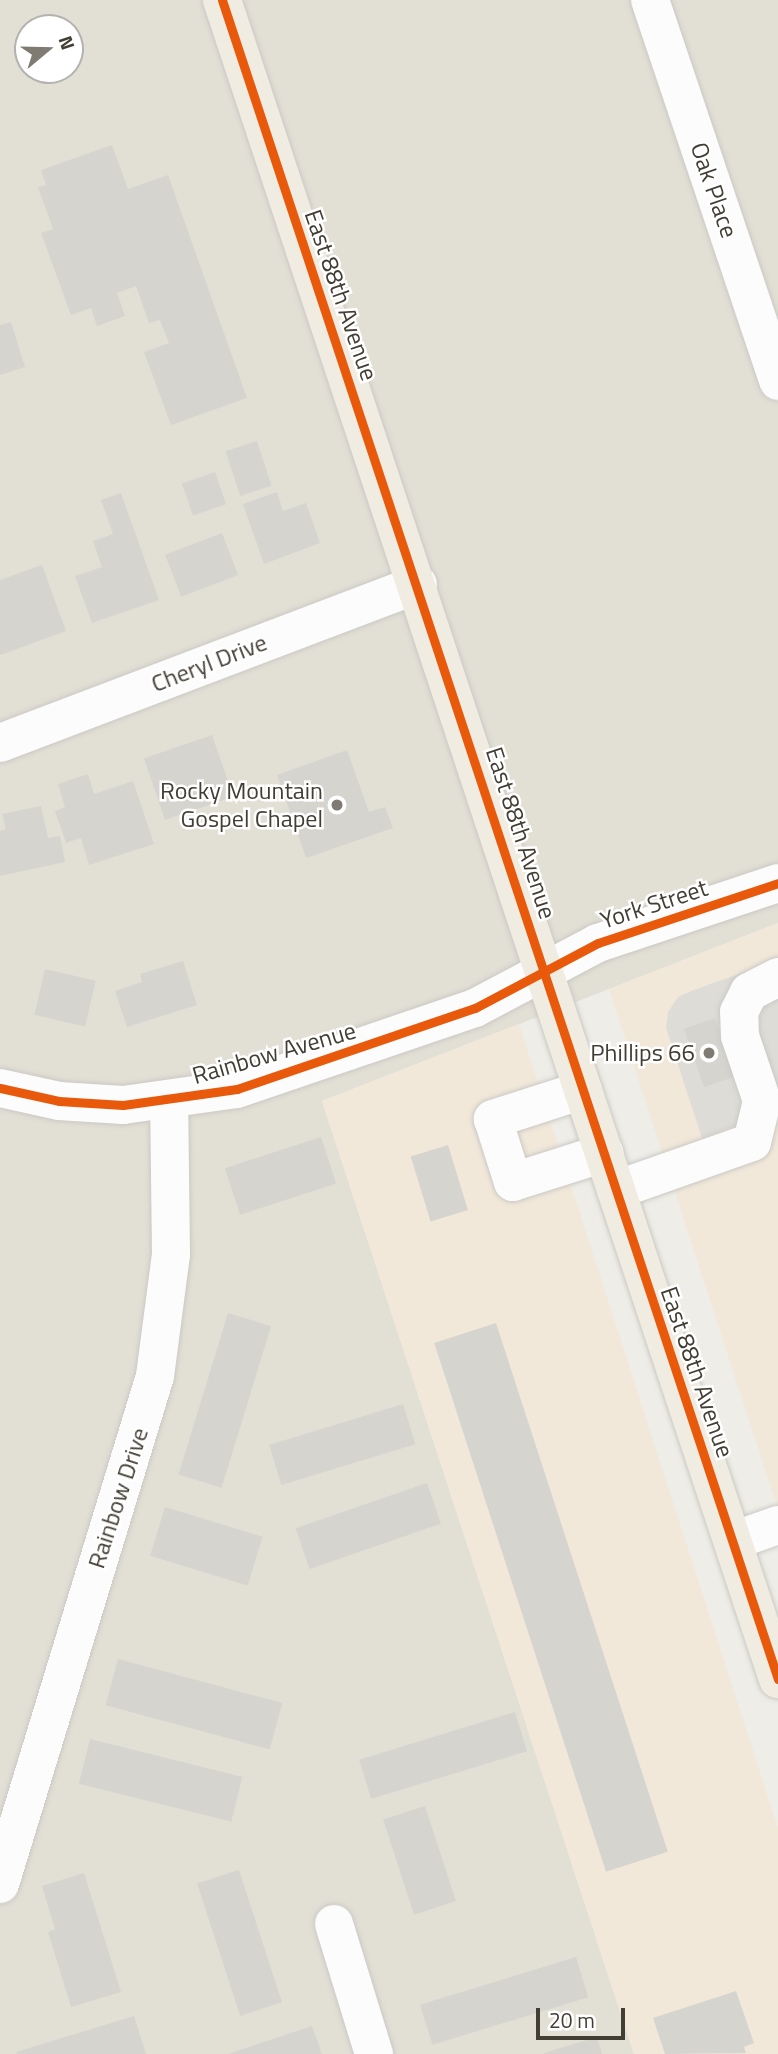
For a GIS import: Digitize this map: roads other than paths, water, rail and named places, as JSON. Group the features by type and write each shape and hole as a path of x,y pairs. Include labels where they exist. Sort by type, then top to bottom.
{"main road":[{"name":"East 88th Avenue","path":"222,0 418,584 778,1679"}],"street":[{"name":"Oak Place","path":"650,0 778,381"},
{"name":"Cheryl Drive","path":"0,743 418,584"},
{"name":"York Street","path":"546,971 598,943 778,883"},
{"name":"Rainbow Avenue","path":"0,1088 59,1101 123,1105 169,1101 237,1089 406,1034 475,1008 546,971"},
{"path":"616,1190 752,1142 762,1101 740,1035 738,1012 749,992 778,977"},
{"path":"583,1090 493,1119 513,1182 604,1153"},
{"name":"Rainbow Drive","path":"0,1884 155,1376 171,1255 169,1101"},
{"path":"733,1541 778,1525"},
{"path":"334,1924 374,2054"}],"place":[{"name":"Rocky Mountain Gospel Chapel","path":"337,805"},
{"name":"Phillips 66","path":"709,1053"}]}
